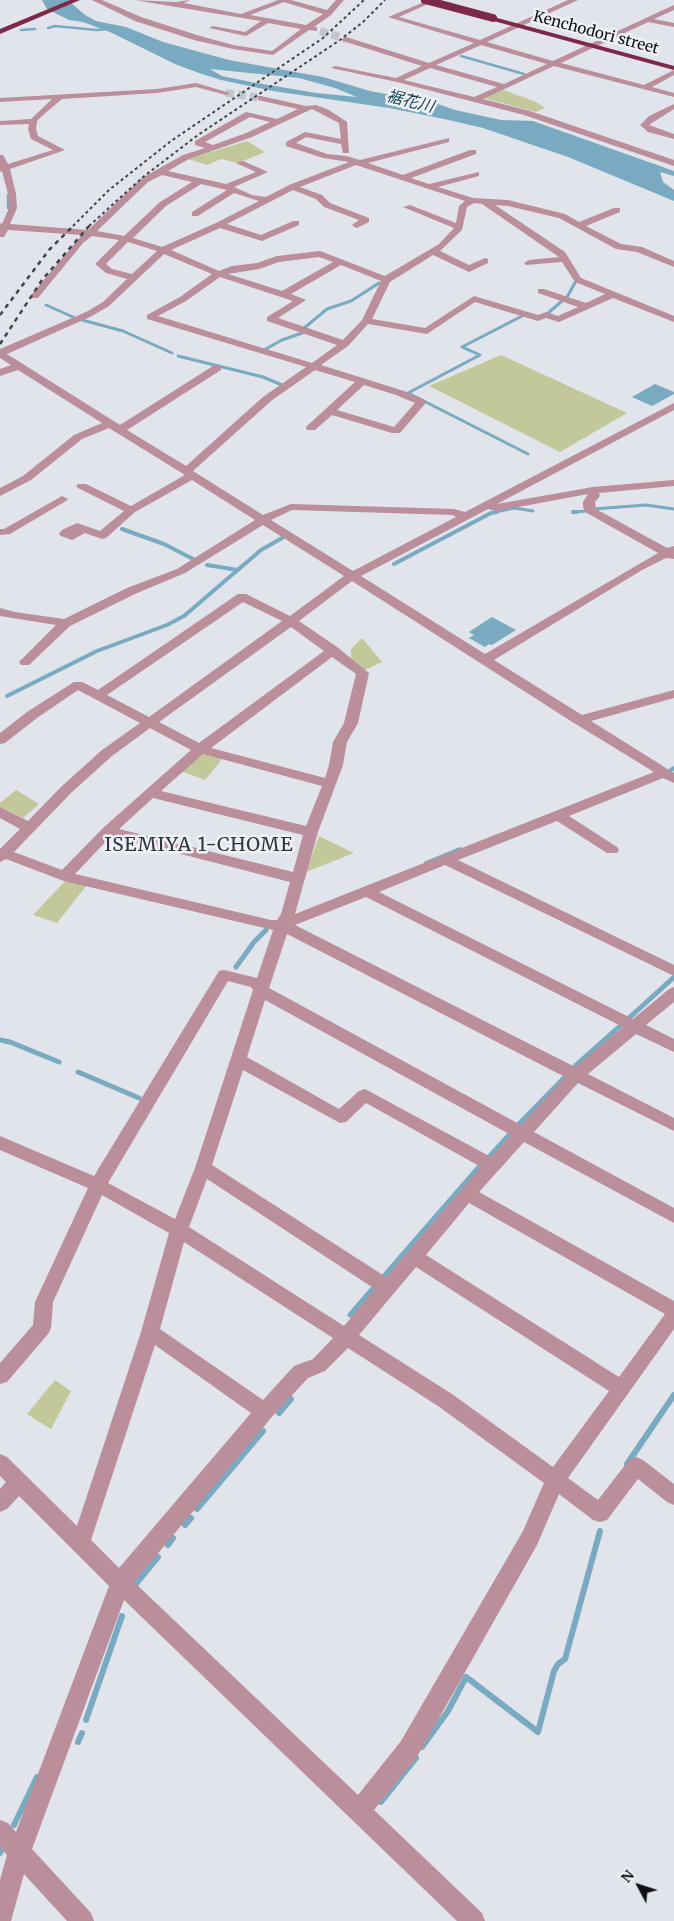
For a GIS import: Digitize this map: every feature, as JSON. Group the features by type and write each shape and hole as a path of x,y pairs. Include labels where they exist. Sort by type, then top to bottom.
{"highway":[{"path":"0,32 76,0"},
{"name":"Kenchodori street","path":"425,2 493,18 674,68"}],"street":[{"path":"96,0 153,24 211,41 258,52 273,53 310,28 340,0"},
{"path":"138,0 176,4 320,31"},
{"path":"176,4 186,0"},
{"path":"243,16 284,0 328,13"},
{"path":"397,80 574,0"},
{"path":"425,2 392,17 553,63 674,94"},
{"path":"548,2 562,6"},
{"path":"476,99 674,7"},
{"path":"213,28 246,34 268,20"},
{"path":"648,20 674,25"},
{"path":"346,39 428,65 504,86"},
{"path":"335,68 397,80 476,99 554,122 674,163"},
{"path":"646,87 674,72"},
{"path":"0,100 157,91 188,86 226,93"},
{"path":"0,123 33,121 59,98"},
{"path":"261,98 306,108"},
{"path":"674,106 652,118 644,125 651,130 674,137"},
{"path":"35,296 80,242 145,180 186,157 216,148 262,130 276,121 306,108 313,107 343,122 346,158"},
{"path":"216,148 198,143 249,114 276,121"},
{"path":"2,168 61,150 34,137 33,121"},
{"path":"344,142 305,134 289,144 326,156 346,158 429,188 472,200 508,202 562,216 581,225 605,241 619,247 639,250 674,264"},
{"path":"0,353 88,314 106,304 163,250 218,225 292,187 357,162 446,140"},
{"path":"402,178 473,152"},
{"path":"0,157 12,194 13,208 0,236"},
{"path":"195,214 230,189 264,172 240,163"},
{"path":"162,172 230,189 250,197 269,200"},
{"path":"429,188 476,174"},
{"path":"134,278 109,271 100,264 163,204 199,181"},
{"path":"292,187 319,197 327,205 366,220"},
{"path":"0,194 12,194"},
{"path":"84,529 102,536 131,510 190,473 267,399 282,387 314,368 344,344 366,321 386,280 434,252 459,227 463,206 472,200"},
{"path":"485,202 562,254 578,280 674,319"},
{"path":"407,207 459,227"},
{"path":"581,225 616,212"},
{"path":"356,225 376,216"},
{"path":"218,225 262,238 296,223"},
{"path":"3,226 128,238 163,250 219,274 301,300 270,319 344,344"},
{"path":"434,252 469,269 485,261"},
{"path":"331,411 396,431 421,402 362,381 150,317 219,274 244,266 259,266 278,259 320,254 386,280"},
{"path":"529,263 564,259"},
{"path":"283,294 340,262"},
{"path":"542,291 587,307"},
{"path":"366,321 427,332 474,299 538,318 546,315 559,319 614,294"},
{"path":"0,353 669,776"},
{"path":"0,373 18,366"},
{"path":"121,428 217,368"},
{"path":"311,428 362,381"},
{"path":"669,776 500,840 444,859 367,892 282,925 270,925 64,876 2,855 28,827 107,753 352,576 488,505 557,466 674,406"},
{"path":"0,493 26,478 78,437 111,423"},
{"path":"488,505 497,508 593,490 674,483"},
{"path":"82,486 131,510"},
{"path":"593,490 594,496 589,502 591,512 671,553"},
{"path":"0,532 6,532 62,499"},
{"path":"25,662 66,623 131,591 181,570 282,510 297,506 454,512 466,516"},
{"path":"486,660 671,553"},
{"path":"78,1542 85,1532 150,1332 179,1230 203,1168 282,925 288,914 311,832 336,764 340,742 351,724 364,673 291,621 242,597 99,695"},
{"path":"0,612 14,616 66,623"},
{"path":"64,876 108,832 200,749 333,650"},
{"path":"0,740 32,715 78,685 150,721 200,749 328,783"},
{"path":"579,720 674,694"},
{"path":"150,793 311,832"},
{"path":"0,812 28,827"},
{"path":"560,816 612,850"},
{"path":"108,832 298,878"},
{"path":"444,859 674,972"},
{"path":"367,892 674,1046"},
{"path":"282,925 674,1125"},
{"path":"0,1376 42,1328 44,1302 98,1184 224,975 256,983 261,991 674,1216"},
{"path":"0,1920 19,1854 120,1583 264,1412 301,1372 319,1365 345,1338 467,1194 576,1076 674,993"},
{"path":"239,1060 340,1117 365,1095 493,1166"},
{"path":"0,1143 98,1184 179,1230 345,1338 445,1400 600,1513 636,1466 674,1496"},
{"path":"203,1168 388,1288"},
{"path":"467,1194 674,1310"},
{"path":"414,1256 622,1389"},
{"path":"359,1812 410,1749 530,1538 555,1480 674,1315"},
{"path":"150,1332 264,1412"},
{"path":"0,1463 120,1583 472,1920"},
{"path":"0,1503 19,1482"},
{"path":"0,1831 19,1854 83,1921"}],"green space":[{"path":"501,89 536,102 545,108 536,112 483,98"},
{"path":"247,141 265,152 238,163 221,159 207,165 188,159"},
{"path":"501,355 627,413 560,452 429,386"},
{"path":"362,638 382,662 365,670 351,659 351,649"},
{"path":"200,752 223,758 205,780 181,771"},
{"path":"16,790 39,804 23,818 0,807 0,803"},
{"path":"319,836 354,853 306,872"},
{"path":"66,880 87,885 57,923 33,915"},
{"path":"55,1380 71,1391 51,1429 27,1414"}],"water":[{"name":"裾花川","path":"42,0 68,0 85,15 96,21 126,27 163,42 229,60 323,77 370,91 435,103 455,110 501,120 533,121 674,171 674,176 660,172 663,182 674,190 674,201 568,157 483,128 389,108 273,91 221,80 175,64 110,32 83,22 69,20 47,9","holes":["210,69 299,78 335,88 357,97 316,93 251,82 222,76"]},
{"path":"655,384 674,392 674,394 652,406 632,397"},
{"path":"492,617 516,630 492,645 489,644 485,647 469,638 474,635 469,632"}],"waterway":[{"path":"48,28 55,26 96,30 109,29"},
{"path":"21,30 35,29"},
{"path":"461,56 524,74"},
{"path":"8,195 8,208"},
{"path":"567,297 576,281"},
{"path":"303,329 327,309 351,301 379,283"},
{"path":"547,314 562,301"},
{"path":"46,305 73,317"},
{"path":"524,315 462,347 480,355 408,393 528,454"},
{"path":"82,320 123,331 172,353"},
{"path":"264,350 282,340 302,333"},
{"path":"178,356 263,377 282,385"},
{"path":"593,509 646,505 674,509"},
{"path":"491,513 514,508 533,511"},
{"path":"577,512 573,512 586,511"},
{"path":"491,513 497,512"},
{"path":"394,564 491,513"},
{"path":"122,529 164,544 195,560"},
{"path":"238,570 261,550 282,538"},
{"path":"207,565 238,570"},
{"path":"7,696 97,651 167,625 184,616 238,570"},
{"path":"426,863 460,849"},
{"path":"236,967 254,942 266,930"},
{"path":"629,1018 673,978"},
{"path":"575,1066 620,1026"},
{"path":"0,1040 10,1042 59,1062"},
{"path":"78,1072 139,1098"},
{"path":"519,1124 565,1077"},
{"path":"489,1157 511,1133"},
{"path":"385,1275 479,1167"},
{"path":"350,1315 375,1286"},
{"path":"627,1464 674,1395"},
{"path":"279,1413 291,1399"},
{"path":"197,1509 263,1431"},
{"path":"185,1525 191,1518"},
{"path":"422,1747 448,1711 466,1677 538,1732 554,1671 558,1664 565,1659 600,1531"},
{"path":"168,1545 173,1538"},
{"path":"134,1586 158,1557"},
{"path":"86,1720 122,1616"},
{"path":"78,1742 82,1733"},
{"path":"381,1802 416,1758"},
{"path":"14,1825 37,1777"}],"tunnel":[{"path":"320,31 346,39"},
{"path":"226,93 261,98"}],"railway":[{"path":"0,315 49,250 109,190 171,141 323,38 364,0"},
{"path":"90,225 143,177 198,135 340,40 363,22 385,0"},
{"path":"0,344 42,280 90,225"}],"district":[{"name":"ISEMIYA 1-CHOME","path":"199,846"}]}
